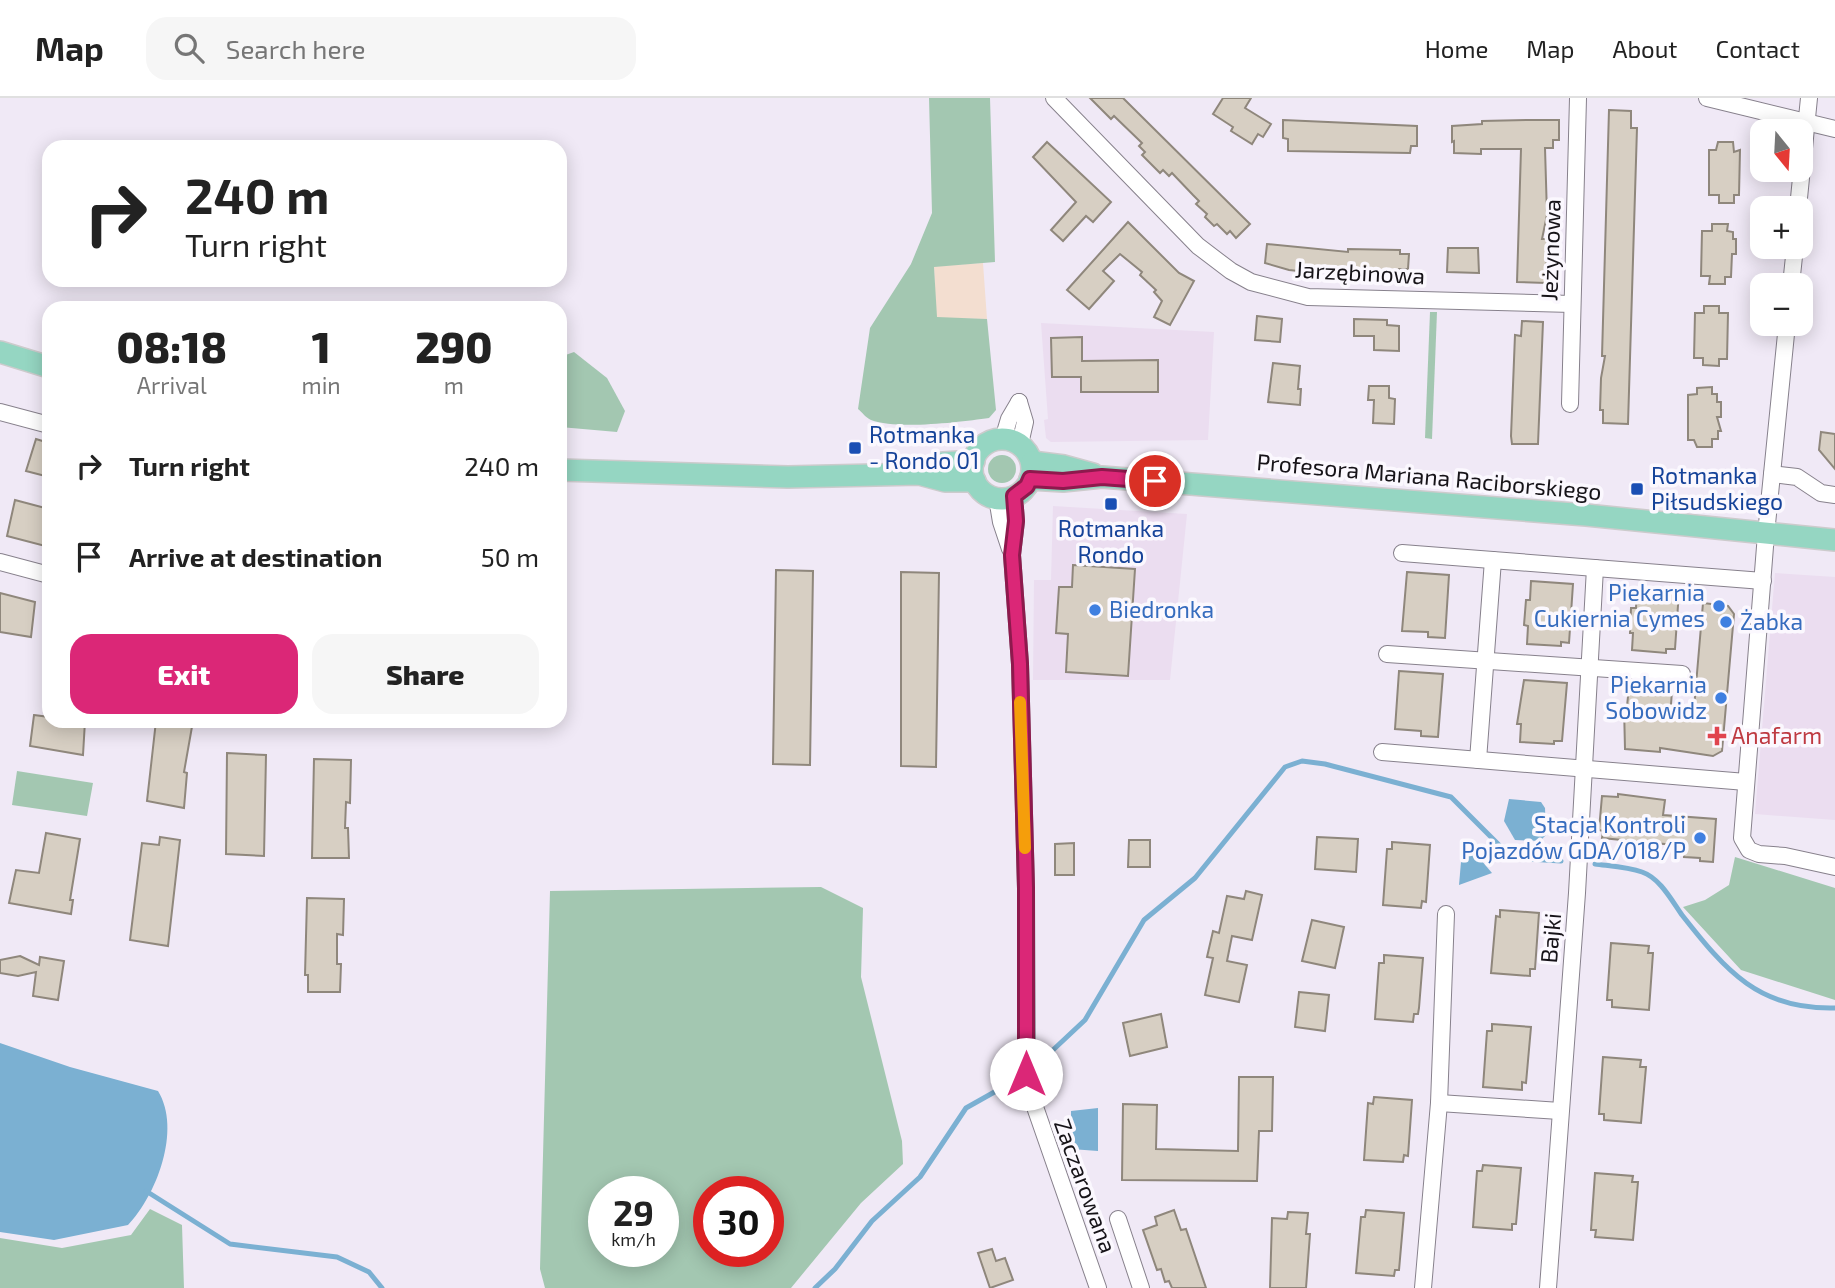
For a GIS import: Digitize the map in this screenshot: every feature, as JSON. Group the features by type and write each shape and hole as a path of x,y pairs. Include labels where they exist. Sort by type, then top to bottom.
{"main road":[{"path":"0,352 42,365"},
{"path":"567,470 788,477 919,474 943,463 974,471 988,495 1005,497 1027,486 1021,456 985,445 974,471"},
{"name":"Profesora Mariana Raciborskiego","path":"1021,456 1063,481 1102,477 1586,515 1835,540"}],"street":[{"name":"Jarzębinowa","path":"1054,98 1198,246 1231,271 1251,282 1308,297 1572,304"},
{"name":"Jeżynowa","path":"1570,404 1578,98"},
{"path":"1707,98 1794,119"},
{"path":"1807,119 1809,98"},
{"path":"1813,124 1835,129"},
{"path":"1786,336 1766,534 1742,838 1749,850 1759,854 1785,856 1835,867"},
{"path":"0,412 42,423"},
{"path":"1772,474 1797,477 1821,494 1835,495"},
{"name":"Zaczarowana","path":"1005,497 1001,522 1012,555 1020,664 1026,888 1027,1084 1098,1288"},
{"path":"1402,553 1763,581"},
{"path":"1478,760 1493,559"},
{"path":"0,562 42,573"},
{"name":"Bajki","path":"1548,1288 1595,568"},
{"path":"1387,654 1682,674"},
{"path":"1382,752 1746,782"},
{"path":"1423,1288 1438,1103 1446,914"},
{"path":"1438,1103 1560,1111"},
{"path":"1118,1219 1140,1288"}],"shaded area":[{"path":"983,263 987,319 936,318 934,266"},
{"path":"1041,323 1214,332 1208,440 1051,442 1046,438 1044,420 1048,419"},
{"path":"1053,506 1187,514 1170,680 1033,680 1034,580 1051,580"},
{"path":"1775,573 1835,577 1835,820 1755,814"}],"green space":[{"path":"929,98 990,98 995,262 934,267 937,317 987,319 996,410 989,418 912,425 882,423 869,419 858,409 870,328 911,264 932,213"},
{"path":"1430,312 1437,312 1432,439 1425,438"},
{"path":"574,352 607,378 625,411 617,432 567,428 567,354"},
{"path":"1002,455 1012,459 1016,469 1012,479 1002,483 992,479 988,469 992,459"},
{"path":"17,771 93,783 87,816 12,805"},
{"path":"1735,857 1835,888 1835,1000 1741,970 1683,907 1705,900 1729,885"},
{"path":"821,887 863,908 861,977 902,1141 903,1164 861,1203 791,1288 545,1288 540,1269 550,891"},
{"path":"150,1209 182,1225 184,1288 0,1288 0,1238 62,1248 131,1235"}],"water":[{"path":"1509,799 1541,802 1545,808 1546,835 1540,841 1515,840 1504,821"},
{"path":"1463,839 1492,873 1459,885"},
{"path":"0,1043 70,1067 158,1091 165,1107 167,1124 162,1162 148,1197 128,1225 54,1240 0,1232"},
{"path":"1098,1108 1098,1151 1071,1149 1071,1111"}],"building":[{"path":"1090,98 1123,98 1250,224 1236,238 1230,231 1227,234 1217,224 1214,226 1205,217 1207,214 1196,204 1199,201 1172,173 1169,176 1163,170 1160,173 1142,155 1145,152 1139,146 1142,143 1114,116 1111,119"},
{"path":"1223,98 1251,98 1245,108 1271,124 1263,137 1258,134 1252,144 1231,131 1233,127 1213,114"},
{"path":"1609,110 1631,111 1631,128 1637,128 1628,424 1603,423 1603,410 1600,410 1605,356 1602,356"},
{"path":"1283,120 1417,126 1417,146 1411,146 1410,153 1288,151 1288,139 1283,138"},
{"path":"1559,120 1559,140 1553,140 1553,148 1545,148 1547,215 1542,239 1547,239 1546,283 1517,282 1521,149 1481,149 1481,154 1454,153 1452,126 1482,124 1482,121"},
{"path":"1047,142 1111,202 1093,222 1086,216 1063,241 1051,230 1076,202 1033,157"},
{"path":"1718,142 1733,142 1734,152 1740,150 1739,195 1734,195 1734,203 1719,203 1719,195 1709,195 1709,150 1716,150"},
{"path":"1128,222 1179,273 1194,281 1170,325 1154,317 1162,301 1154,292 1156,290 1140,275 1142,272 1120,254 1103,271 1114,281 1089,309 1067,290"},
{"path":"1712,224 1728,224 1727,231 1733,232 1733,239 1736,239 1731,277 1725,277 1725,284 1709,284 1710,276 1701,276 1702,231 1712,231"},
{"path":"1267,244 1348,252 1348,249 1400,250 1400,254 1409,254 1408,269 1399,269 1399,273 1385,273 1385,277 1356,272 1356,268 1317,268 1316,273 1289,270 1265,263"},
{"path":"1448,248 1478,248 1479,273 1447,272"},
{"path":"1704,306 1719,306 1719,313 1728,313 1727,359 1719,359 1719,366 1703,365 1703,358 1694,358 1695,313 1704,313"},
{"path":"1257,316 1282,319 1280,342 1255,340"},
{"path":"1354,319 1387,320 1387,325 1399,326 1399,351 1374,350 1374,336 1354,336"},
{"path":"1522,321 1543,322 1538,444 1512,444 1515,335 1521,336"},
{"path":"1082,337 1082,361 1158,360 1158,392 1081,392 1081,377 1052,377 1051,338"},
{"path":"1273,363 1300,366 1300,405 1268,402"},
{"path":"1369,386 1389,386 1389,398 1395,399 1394,424 1373,423 1374,400 1368,400"},
{"path":"1712,387 1712,394 1717,394 1717,402 1721,402 1721,417 1717,417 1721,431 1718,431 1718,439 1712,439 1712,447 1697,447 1694,440 1688,440 1688,395 1697,394 1697,388"},
{"path":"1821,432 1835,434 1835,469 1819,450"},
{"path":"36,439 42,441 42,475 26,471"},
{"path":"15,500 42,507 42,545 7,536"},
{"name":"Biedronka","path":"1073,565 1135,569 1128,676 1066,672 1068,634 1056,633 1059,587 1072,587"},
{"path":"776,570 813,571 810,765 773,764"},
{"path":"901,572 939,573 936,767 901,766"},
{"path":"1407,572 1449,575 1445,638 1428,637 1428,632 1402,631"},
{"path":"1531,581 1573,584 1569,643 1561,642 1561,646 1527,644 1528,626 1524,625"},
{"path":"1637,588 1679,591 1675,649 1666,649 1666,653 1632,650 1631,608 1636,608"},
{"path":"0,593 35,602 31,637 0,632"},
{"path":"1703,603 1728,606 1734,614 1722,751 1713,756 1660,748 1660,752 1625,749 1624,706 1627,706 1629,687 1672,691 1670,718 1693,720"},
{"path":"1399,671 1443,674 1438,737 1421,736 1421,731 1395,729"},
{"path":"1524,680 1567,683 1562,741 1554,741 1554,744 1520,742 1521,724 1517,724"},
{"path":"34,715 42,716 42,728 85,728 83,755 30,746"},
{"path":"155,728 192,728 184,772 187,773 184,808 147,801"},
{"path":"227,753 266,755 264,856 226,854"},
{"path":"314,759 351,760 350,803 346,802 345,828 348,828 349,858 312,858"},
{"path":"1618,794 1665,800 1663,815 1716,819 1713,862 1684,857 1685,846 1602,838 1603,831 1599,830 1602,796 1618,797"},
{"path":"46,833 80,839 70,900 73,900 71,914 9,903 16,870 39,873"},
{"path":"160,837 180,840 168,946 130,940 142,843 159,845"},
{"path":"1317,837 1358,839 1356,872 1315,869"},
{"path":"1129,840 1150,840 1150,867 1128,867"},
{"path":"1392,842 1430,845 1426,902 1422,901 1421,908 1383,905 1387,849 1392,849"},
{"path":"1074,843 1074,875 1055,875 1055,844"},
{"path":"1246,891 1262,895 1252,940 1232,936 1227,961 1247,965 1239,1002 1205,995 1213,958 1207,957 1213,931 1219,933 1227,896 1244,899"},
{"path":"307,898 344,899 343,935 337,934 337,964 341,964 340,992 308,992 308,975 305,975"},
{"path":"1500,910 1539,913 1535,969 1530,969 1530,976 1491,973 1496,916 1500,917"},
{"path":"1312,920 1344,927 1335,968 1302,961"},
{"path":"1611,943 1649,946 1648,953 1653,953 1649,1010 1612,1007 1612,1000 1607,1000"},
{"path":"1384,955 1423,958 1419,1008 1418,1014 1414,1014 1413,1022 1375,1019 1379,963 1384,963"},
{"path":"20,956 39,965 40,957 64,961 58,1000 33,996 36,972 18,976 0,973 0,960"},
{"path":"1299,992 1329,995 1325,1031 1295,1027"},
{"path":"1161,1014 1167,1047 1130,1056 1123,1023"},
{"path":"1492,1024 1531,1027 1526,1083 1522,1082 1522,1090 1483,1087 1487,1031 1492,1031"},
{"path":"1603,1057 1641,1060 1640,1067 1646,1067 1641,1123 1604,1120 1604,1114 1599,1114"},
{"path":"1239,1077 1273,1077 1272,1131 1259,1131 1257,1181 1122,1180 1123,1104 1157,1105 1156,1149 1238,1151"},
{"path":"1374,1097 1412,1100 1408,1156 1404,1155 1403,1162 1364,1160 1368,1103 1373,1104"},
{"path":"1483,1165 1521,1168 1516,1224 1512,1224 1512,1230 1473,1227 1477,1171 1482,1171"},
{"path":"1595,1173 1633,1176 1632,1182 1638,1182 1633,1240 1595,1237 1596,1230 1591,1230"},
{"path":"1174,1210 1181,1230 1186,1229 1206,1288 1172,1288 1169,1281 1165,1282 1161,1269 1157,1270 1143,1230 1157,1225 1155,1217"},
{"path":"1366,1210 1404,1213 1399,1270 1395,1270 1394,1276 1356,1273 1361,1217 1365,1217"},
{"path":"1288,1212 1308,1213 1306,1234 1310,1234 1306,1288 1270,1288 1272,1218 1287,1219"},
{"path":"992,1249 996,1261 1005,1258 1013,1280 990,1288 978,1253"}],"waterway":[{"path":"1038,1064 1085,1020 1144,920 1195,878 1285,767 1302,761 1325,764 1451,797 1512,858 1561,861"},
{"path":"1595,864 1637,870 1654,879 1714,953 1746,983 1785,1002 1808,1007 1835,1008"},
{"path":"815,1288 835,1269 872,1221 920,1177 966,1108 1014,1081"},
{"path":"146,1191 230,1244 337,1257 369,1272 382,1288"}],"slow traffic":[{"path":"1020,702 1025,848"}],"place":[{"name":"Rotmanka - Rondo 01","path":"855,448"},
{"name":"Rotmanka Piłsudskiego","path":"1637,489"},
{"name":"Rotmanka Rondo","path":"1111,504"},
{"name":"Piekarnia Cukiernia Cymes","path":"1719,606"},
{"name":"Biedronka","path":"1095,610"},
{"name":"Żabka","path":"1726,622"},
{"name":"Piekarnia Sobowidz","path":"1721,698"},
{"name":"Anafarm","path":"1717,736"},
{"name":"Stacja Kontroli Pojazdów GDA/018/P","path":"1700,838"}],"route":[{"path":"1026,1074 1026,888 1020,664 1012,555 1016,521 1014,496 1027,486 1030,479 1063,481 1102,477 1155,481"}]}
